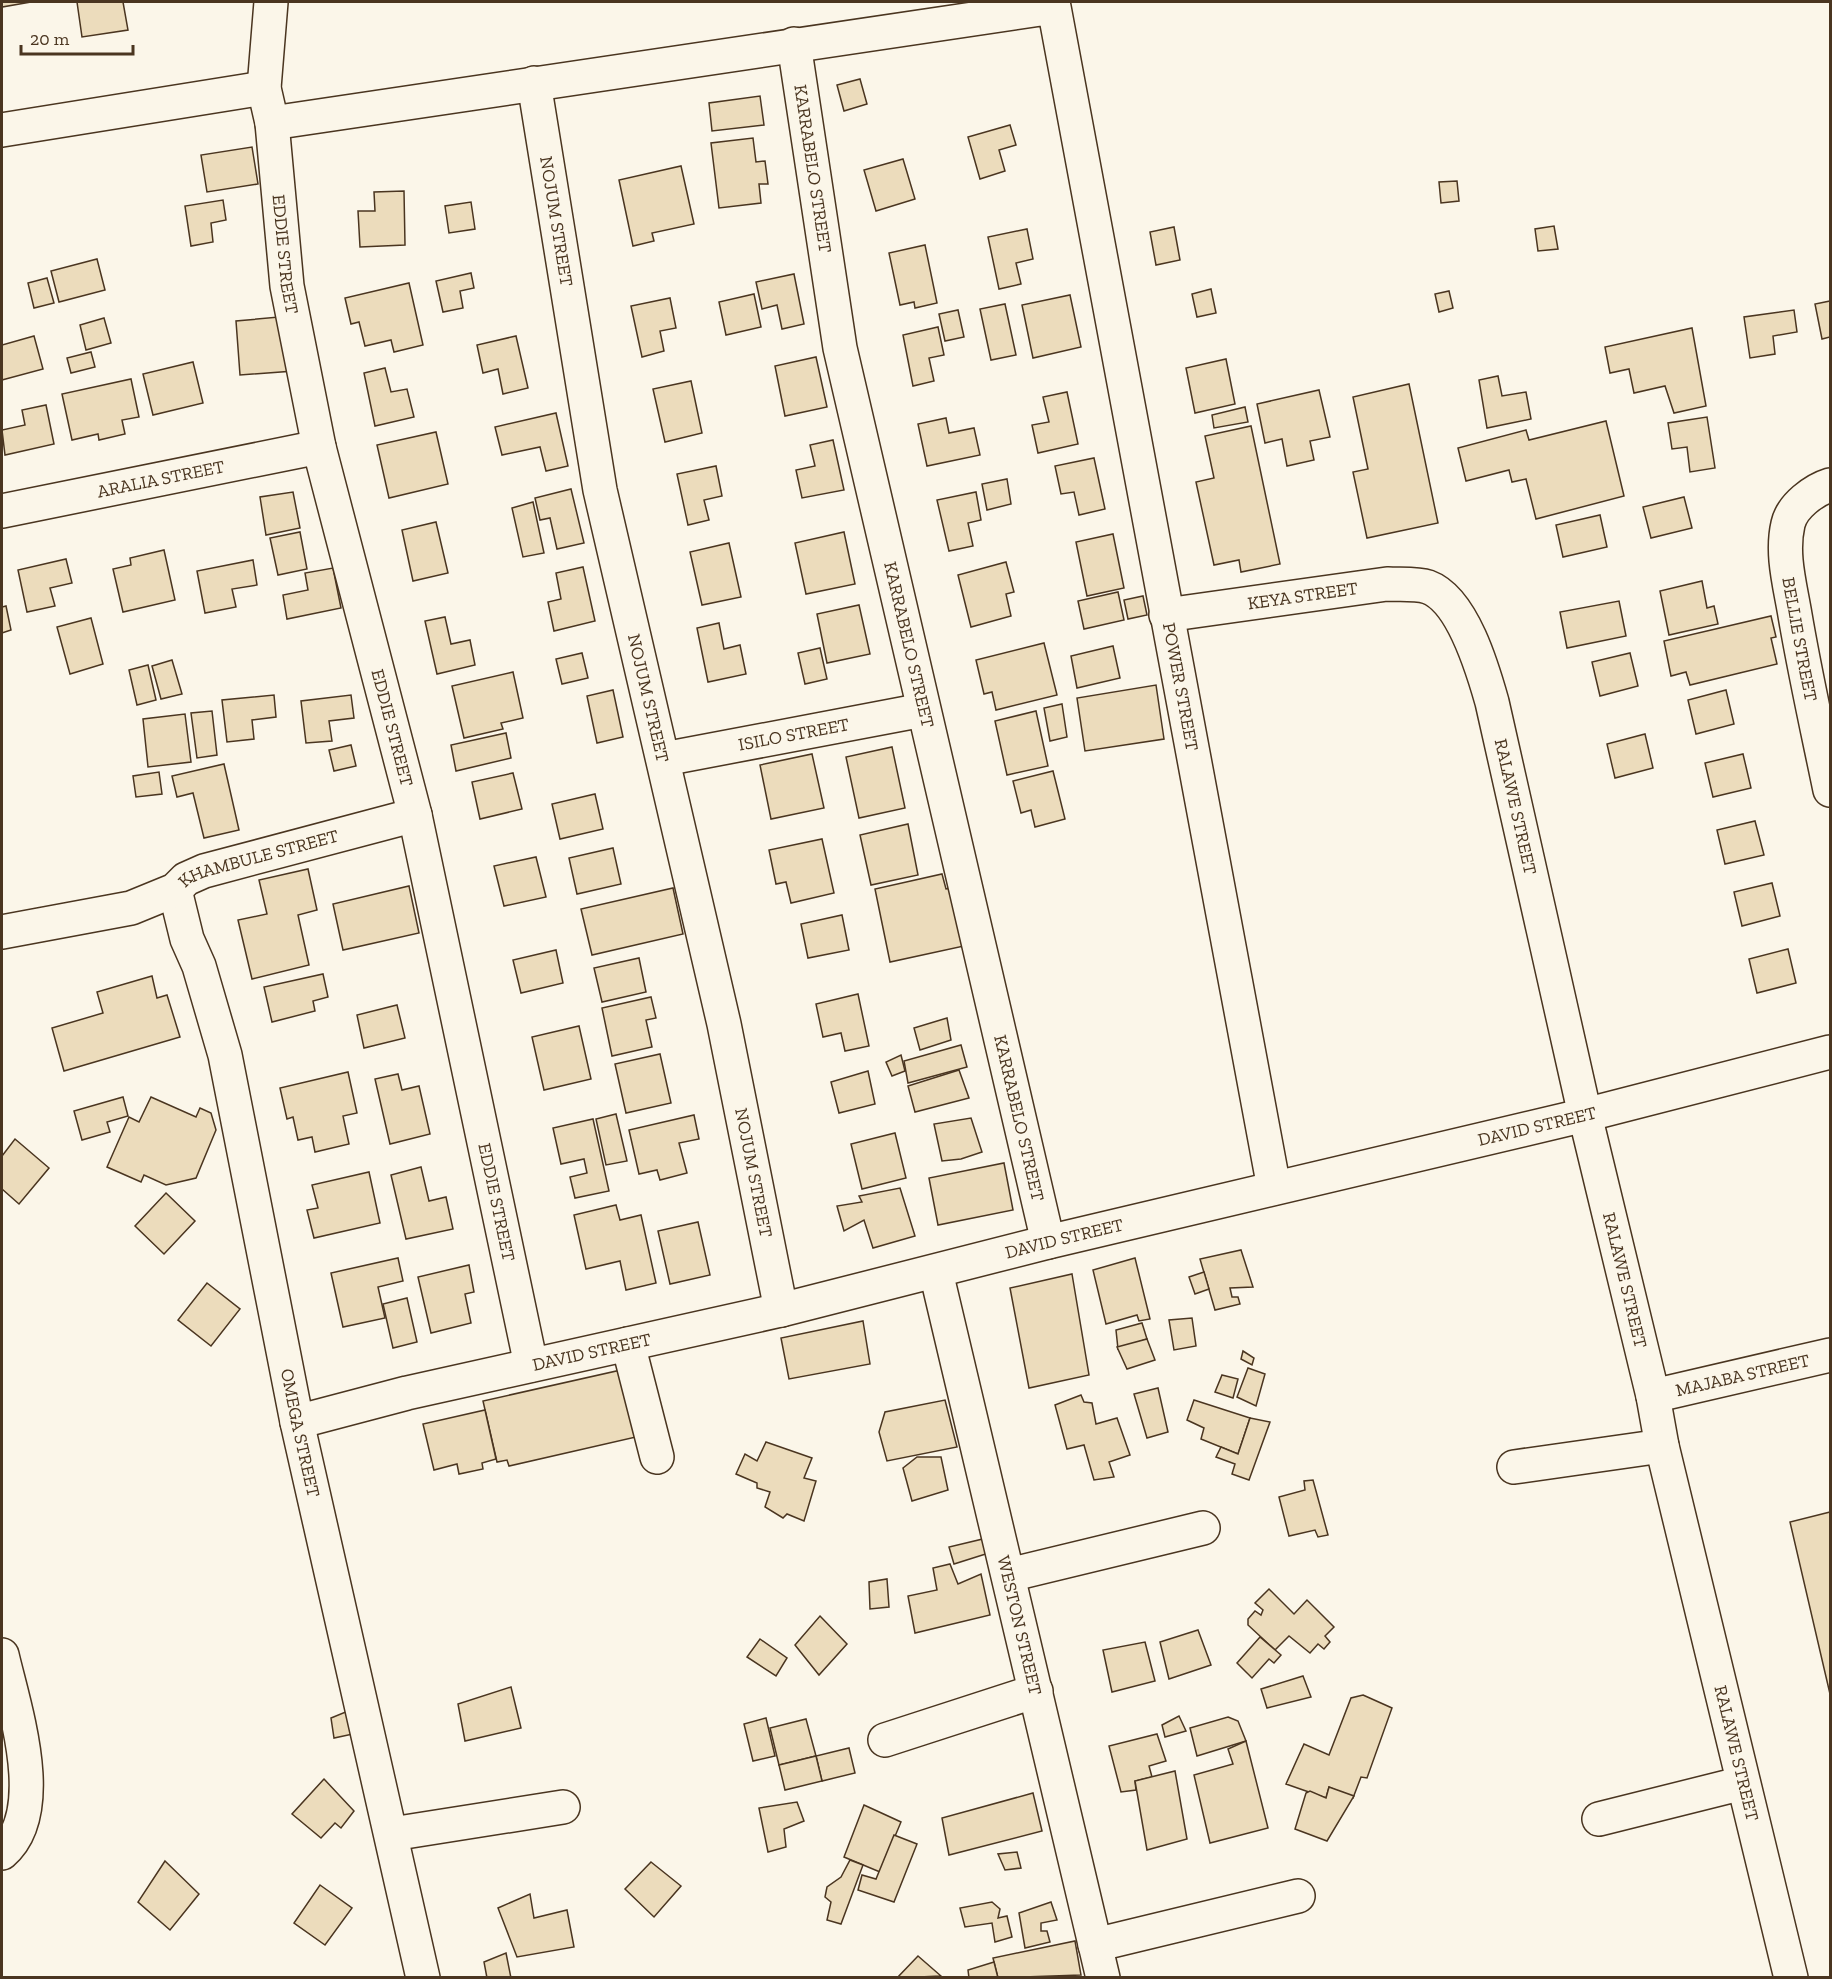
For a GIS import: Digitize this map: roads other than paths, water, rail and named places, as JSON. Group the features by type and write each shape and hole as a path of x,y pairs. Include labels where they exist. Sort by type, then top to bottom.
{"street":[{"name":"EDDIE STREET","path":"271,2 264,88 272,123 287,285 319,447 414,814 531,1365"},
{"path":"272,123 1054,4"},
{"name":"POWER STREET","path":"1054,4 1086,187 1274,1188"},
{"name":"KARRABELO STREET","path":"794,44 840,348 1048,1242"},
{"name":"NOJUM STREET","path":"534,83 600,490 724,1024 781,1310"},
{"path":"2,130 264,88"},
{"name":"ARALIA STREET","path":"2,512 319,447"},
{"name":"BELLIE STREET","path":"1830,485 1820,488 1801,503 1788,521 1784,548 1830,790"},
{"name":"KEYA STREET","path":"1166,615 1387,584 1428,587 1437,593"},
{"name":"RALAWE STREET","path":"1437,593 1447,601 1458,618 1482,668 1585,1115 1653,1396 1662,1446 1791,1977"},
{"name":"ISILO STREET","path":"664,759 923,710"},
{"name":"KHAMBULE STREET","path":"2,932 131,908 175,890 186,879 204,871 414,814"},
{"name":"OMEGA STREET","path":"175,890 187,939 199,966 225,1055 297,1422 423,1977"},
{"name":"DAVID STREET","path":"297,1422 406,1393 781,1310 1048,1242 1585,1115 1830,1052"},
{"name":"WESTON STREET","path":"936,1272 1103,1977"},
{"path":"627,1344 657,1457"},
{"name":"MAJABA STREET","path":"1653,1396 1830,1355"},
{"path":"1514,1467 1662,1446"},
{"path":"1009,1575 1203,1528"},
{"path":"2,1655 20,1730 25,1809 18,1832 2,1853"},
{"path":"885,1740 1036,1691"},
{"path":"1599,1820 1743,1783"},
{"path":"392,1834 563,1807"},
{"path":"1095,1945 1298,1896"}]}
